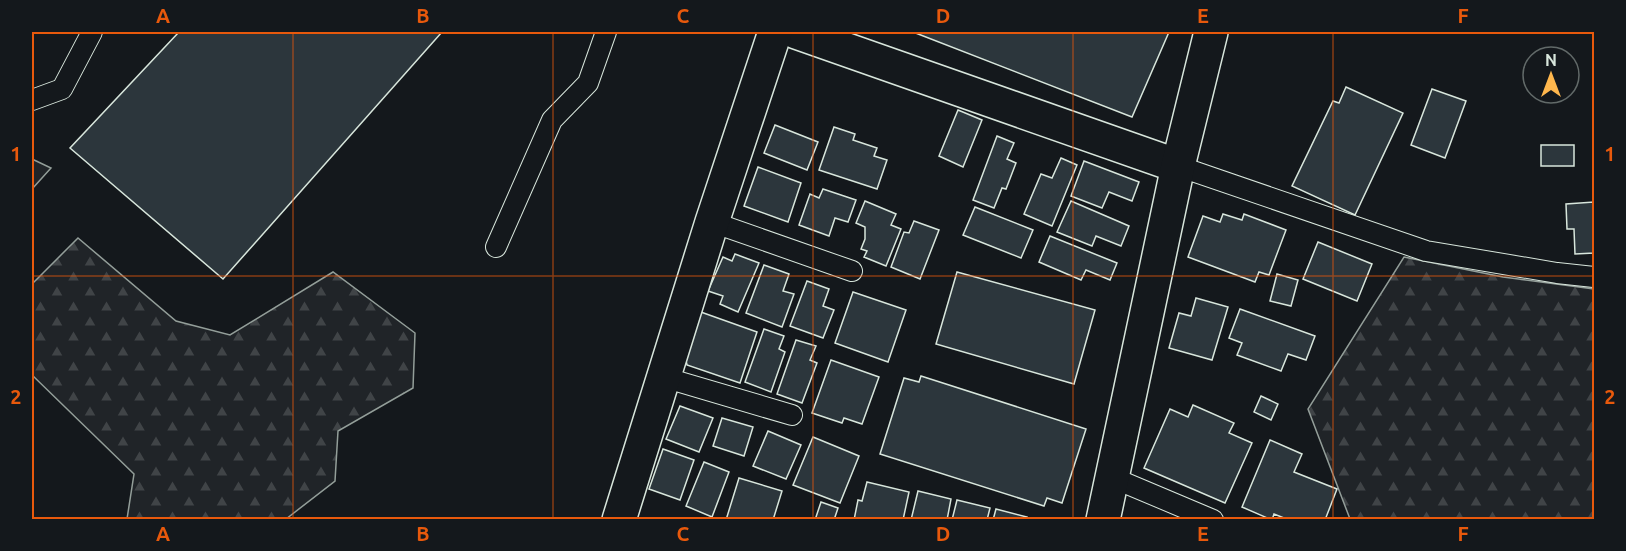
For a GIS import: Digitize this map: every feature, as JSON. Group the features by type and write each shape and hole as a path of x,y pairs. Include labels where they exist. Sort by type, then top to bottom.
{"street":[{"path":"627,518 663,377 775,32"},
{"path":"796,32 1178,166"},
{"path":"1102,519 1178,166 1211,32"}],"lane":[{"path":"32,100 62,89 92,32"},
{"path":"496,247 552,120 588,83 606,32"},
{"path":"1178,166 1425,251 1594,277"},
{"path":"712,222 852,271"},
{"path":"663,377 792,415"},
{"path":"1111,477 1213,519"}],"green space":[{"path":"32,159 51,168 32,189"},
{"path":"78,238 176,321 230,335 333,272 415,333 413,388 338,431 335,481 286,519 127,519 134,474 32,375 32,284"},
{"path":"1404,257 1503,277 1594,289 1594,519 1350,519 1308,409"}],"building":[{"path":"179,32 442,32 223,279 70,148"},
{"path":"913,32 1169,32 1132,117"},
{"path":"1346,87 1403,113 1355,215 1292,186 1333,101 1339,103"},
{"path":"1432,89 1466,101 1445,158 1411,145"},
{"path":"958,110 982,120 963,167 939,156"},
{"path":"775,125 818,142 807,170 764,153"},
{"path":"834,127 855,134 853,140 877,148 874,156 887,160 877,189 819,170"},
{"path":"997,136 1014,143 1007,159 1016,163 1006,189 1002,188 994,208 973,200"},
{"path":"1541,145 1574,145 1574,166 1541,166"},
{"path":"1061,158 1077,165 1052,226 1024,214 1041,174 1052,178"},
{"path":"1084,161 1139,182 1132,201 1109,192 1102,208 1071,196"},
{"path":"758,167 801,183 788,222 744,206"},
{"path":"823,189 856,200 848,222 835,218 829,236 799,225 810,194 819,198"},
{"path":"865,201 896,214 891,225 901,229 886,266 864,257 867,251 861,249 865,239 865,227 856,223"},
{"path":"1071,201 1129,226 1121,246 1096,236 1092,246 1057,232"},
{"path":"1594,202 1594,253 1575,254 1574,229 1567,229 1566,204"},
{"path":"975,207 1033,230 1021,258 963,235"},
{"path":"1223,214 1242,220 1244,214 1286,230 1269,275 1259,272 1255,282 1188,257 1203,216 1220,222"},
{"path":"914,221 939,230 920,279 891,267 904,232 909,233"},
{"path":"1050,236 1117,263 1110,280 1086,270 1081,280 1039,262"},
{"path":"1318,242 1372,264 1357,301 1303,279"},
{"path":"735,254 759,263 738,312 720,304 723,296 708,291 723,257 732,261"},
{"path":"764,265 789,274 783,291 794,294 782,327 746,313"},
{"path":"957,272 1095,310 1074,384 936,344"},
{"path":"1277,274 1298,280 1291,306 1270,301"},
{"path":"807,281 829,289 823,306 834,310 823,338 790,326"},
{"path":"853,292 906,310 888,362 835,343"},
{"path":"1196,298 1228,307 1212,360 1169,348 1179,313 1191,316"},
{"path":"1240,309 1315,336 1306,360 1288,354 1281,371 1237,355 1242,343 1229,338"},
{"path":"698,311 757,332 740,383 687,365 684,352"},
{"path":"764,329 784,336 779,349 785,352 771,392 745,382"},
{"path":"796,340 816,346 810,360 817,363 802,403 777,394"},
{"path":"831,360 879,377 862,424 844,418 842,423 812,413"},
{"path":"921,376 1086,429 1062,503 1047,498 1044,506 880,454 904,378 919,382"},
{"path":"1261,396 1278,404 1271,420 1254,412"},
{"path":"1193,405 1234,423 1229,433 1252,443 1225,503 1144,468 1170,409 1188,417"},
{"path":"680,406 713,418 699,452 666,439"},
{"path":"722,418 753,427 744,456 713,446"},
{"path":"768,431 801,445 786,479 753,466"},
{"path":"813,437 859,456 840,503 793,485"},
{"path":"1270,440 1302,454 1294,472 1337,489 1325,520 1289,520 1274,514 1272,520 1242,507"},
{"path":"663,449 694,460 680,500 649,489"},
{"path":"704,462 729,472 712,517 686,506"},
{"path":"739,478 782,491 773,520 726,520"},
{"path":"867,482 909,492 903,520 854,520 858,500 862,501"},
{"path":"918,491 951,499 947,520 911,520"},
{"path":"957,500 990,508 987,520 952,520"},
{"path":"821,502 838,508 834,520 815,520"},
{"path":"996,509 1027,517 1026,520 993,520"}]}
